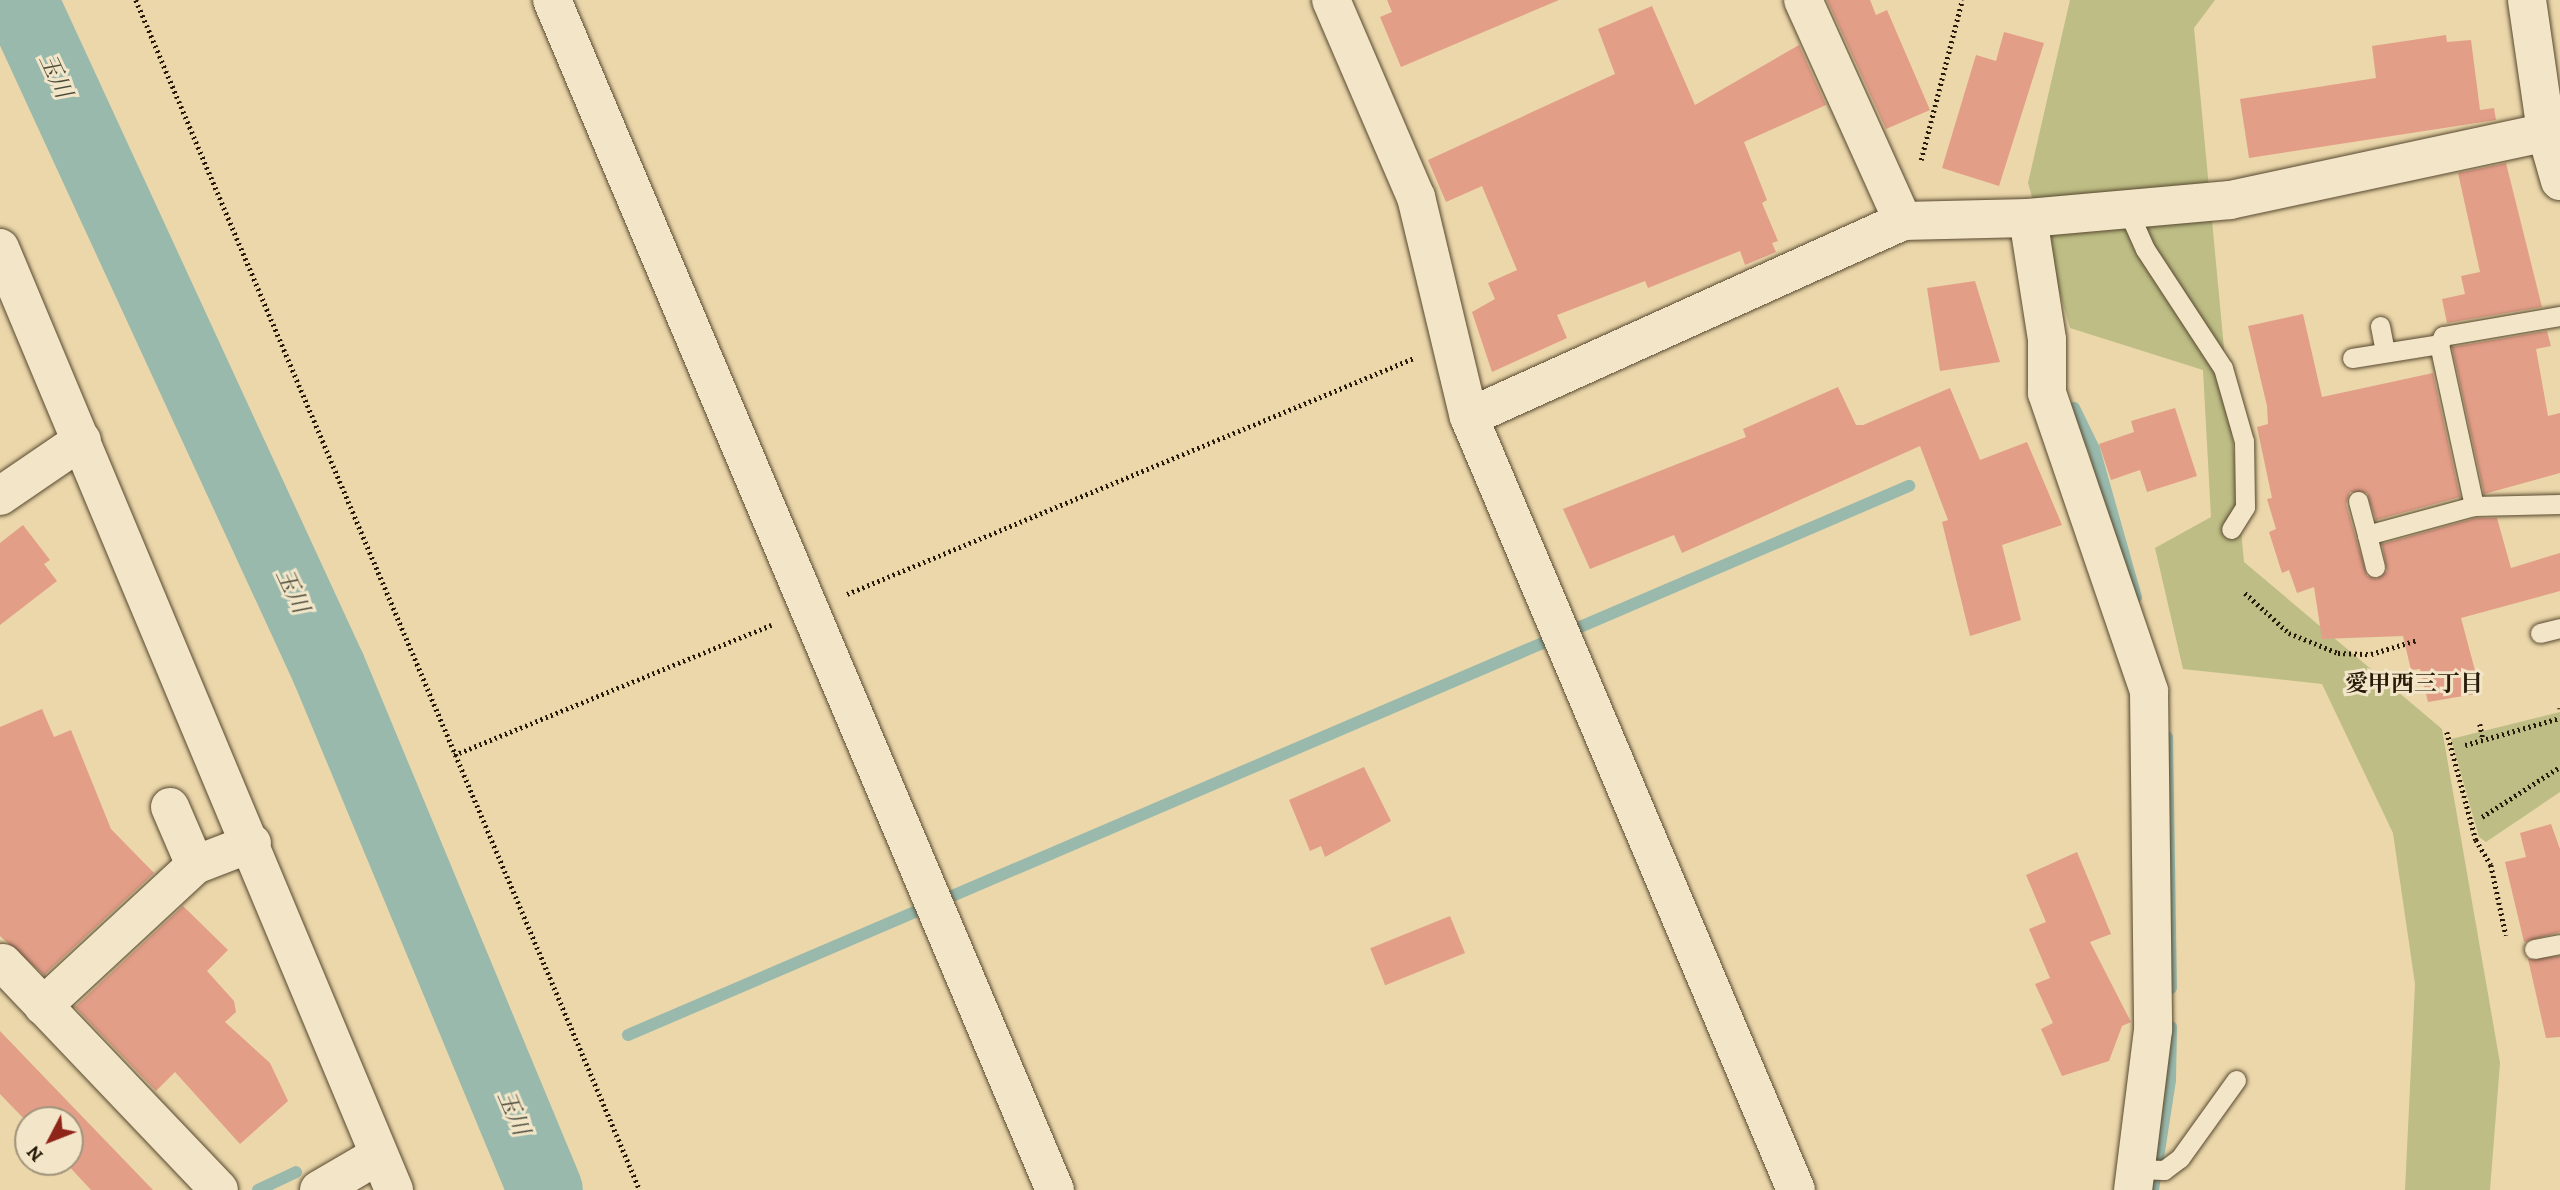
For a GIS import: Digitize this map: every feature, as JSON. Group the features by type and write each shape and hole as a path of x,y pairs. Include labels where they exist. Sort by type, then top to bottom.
{"street":[{"path":"552,0 1055,1190"},
{"path":"1331,0 1416,197 1469,416 1569,661 1796,1190"},
{"path":"1803,0 1903,221"},
{"path":"2527,0 2546,132 2560,181"},
{"path":"1469,416 1903,221 2028,218 2230,200 2546,132"},
{"path":"2028,218 2048,340 2048,393 2148,691 2153,1030 2146,1175"},
{"path":"0,248 252,843 394,1190"},
{"path":"0,496 82,440"},
{"path":"170,807 195,865"},
{"path":"43,1006 195,865 252,843"},
{"path":"3,963 220,1190"},
{"path":"319,1190 379,1155"}],"lane":[{"path":"2128,211 2145,248 2223,368 2244,441 2245,507 2231,529"},
{"path":"2474,506 2439,344 2443,336 2560,316"},
{"path":"2380,326 2385,351"},
{"path":"2352,358 2439,344"},
{"path":"2358,501 2375,568"},
{"path":"2367,535 2474,506 2560,504"},
{"path":"2540,633 2560,628"},
{"path":"2534,949 2560,944"},
{"path":"2146,1175 2236,1080"}],"path":[{"path":"136,0 640,1190"},
{"path":"1903,221 1962,0"},
{"path":"454,755 1451,342"},
{"path":"2245,593 2277,626 2338,653 2371,654 2417,640"},
{"path":"2465,745 2560,718"},
{"path":"2480,724 2483,740"},
{"path":"2447,732 2476,840 2491,865 2510,953 2534,949"},
{"path":"2482,817 2560,767"}],"green space":[{"path":"2070,0 2215,0 2194,28 2244,562 2442,729 2500,1063 2490,1190 2405,1190 2415,984 2393,833 2322,684 2183,669 2155,548 2211,517 2203,370 2070,328 2028,183"},
{"path":"2560,712 2560,792 2486,842 2479,837 2451,739"}],"building":[{"path":"1387,0 1559,0 1401,67 1380,17 1392,12"},
{"path":"1827,0 1870,0 1876,15 1887,10 1930,110 1886,129"},
{"path":"1652,6 1695,105 1799,45 1826,105 1744,142 1767,200 1762,203 1778,241 1772,243 1776,252 1745,265 1740,251 1648,288 1645,281 1557,315 1567,338 1492,372 1472,312 1495,299 1488,283 1517,270 1482,186 1446,202 1428,160 1615,74 1598,29"},
{"path":"2004,32 2044,43 1999,186 1942,168 1976,55 1996,61"},
{"path":"2446,35 2447,42 2471,40 2480,110 2494,108 2496,120 2249,158 2240,99 2376,78 2372,46"},
{"path":"2506,163 2542,307 2447,323 2442,299 2465,294 2461,276 2480,272 2458,173"},
{"path":"1975,281 2000,362 1940,371 1927,288"},
{"path":"2303,314 2322,397 2433,373 2460,497 2376,520 2367,493 2350,492 2346,504 2367,576 2377,579 2387,571 2382,544 2476,518 2497,518 2511,568 2560,553 2560,591 2461,618 2481,693 2428,702 2420,669 2411,670 2403,636 2322,639 2314,587 2297,593 2289,570 2282,573 2269,532 2276,529 2267,499 2272,498 2257,427 2268,424 2267,406 2248,326"},
{"path":"2547,331 2551,346 2536,349 2548,416 2560,413 2560,473 2484,494 2452,347"},
{"path":"1838,387 1856,425 1863,425 1950,388 1980,460 2027,442 2062,525 2002,545 2021,620 1970,636 1942,522 1948,520 1920,446 1682,553 1674,535 1590,569 1563,509 1746,437 1743,429"},
{"path":"2175,408 2197,476 2147,492 2140,470 2111,480 2099,444 2134,432 2131,421"},
{"path":"23,525 50,560 44,564 57,581 0,625 0,543"},
{"path":"42,709 54,737 71,730 111,829 154,873 44,975 0,936 0,727"},
{"path":"1364,767 1391,821 1325,857 1321,846 1310,851 1289,800"},
{"path":"2551,824 2560,849 2560,932 2524,942 2505,862 2526,857 2520,833"},
{"path":"2077,852 2111,934 2090,942 2131,1022 2122,1026 2109,1061 2062,1076 2041,1029 2053,1023 2035,984 2050,978 2029,929 2046,922 2026,875"},
{"path":"183,906 228,950 207,971 234,1001 236,1012 225,1022 270,1063 288,1101 240,1144 175,1072 156,1091 75,1007"},
{"path":"1450,916 1465,953 1385,985 1370,948"},
{"path":"2560,956 2560,1037 2546,1038 2528,959"},
{"path":"0,1031 72,1106 14,1106 14,1108 0,1094"},
{"path":"84,1118 153,1190 91,1190 78,1176 84,1176"}],"waterway":[{"name":"玉川","path":"20,0 328,668 545,1190"},
{"path":"2074,408 2094,449 2136,597"},
{"path":"628,1035 1909,486"},
{"path":"2167,737 2171,988"},
{"path":"2153,1190 2170,1080 2171,1027"},
{"path":"258,1190 296,1172"}],"district":[{"name":"愛甲西三丁目","path":"2414,684"}]}
